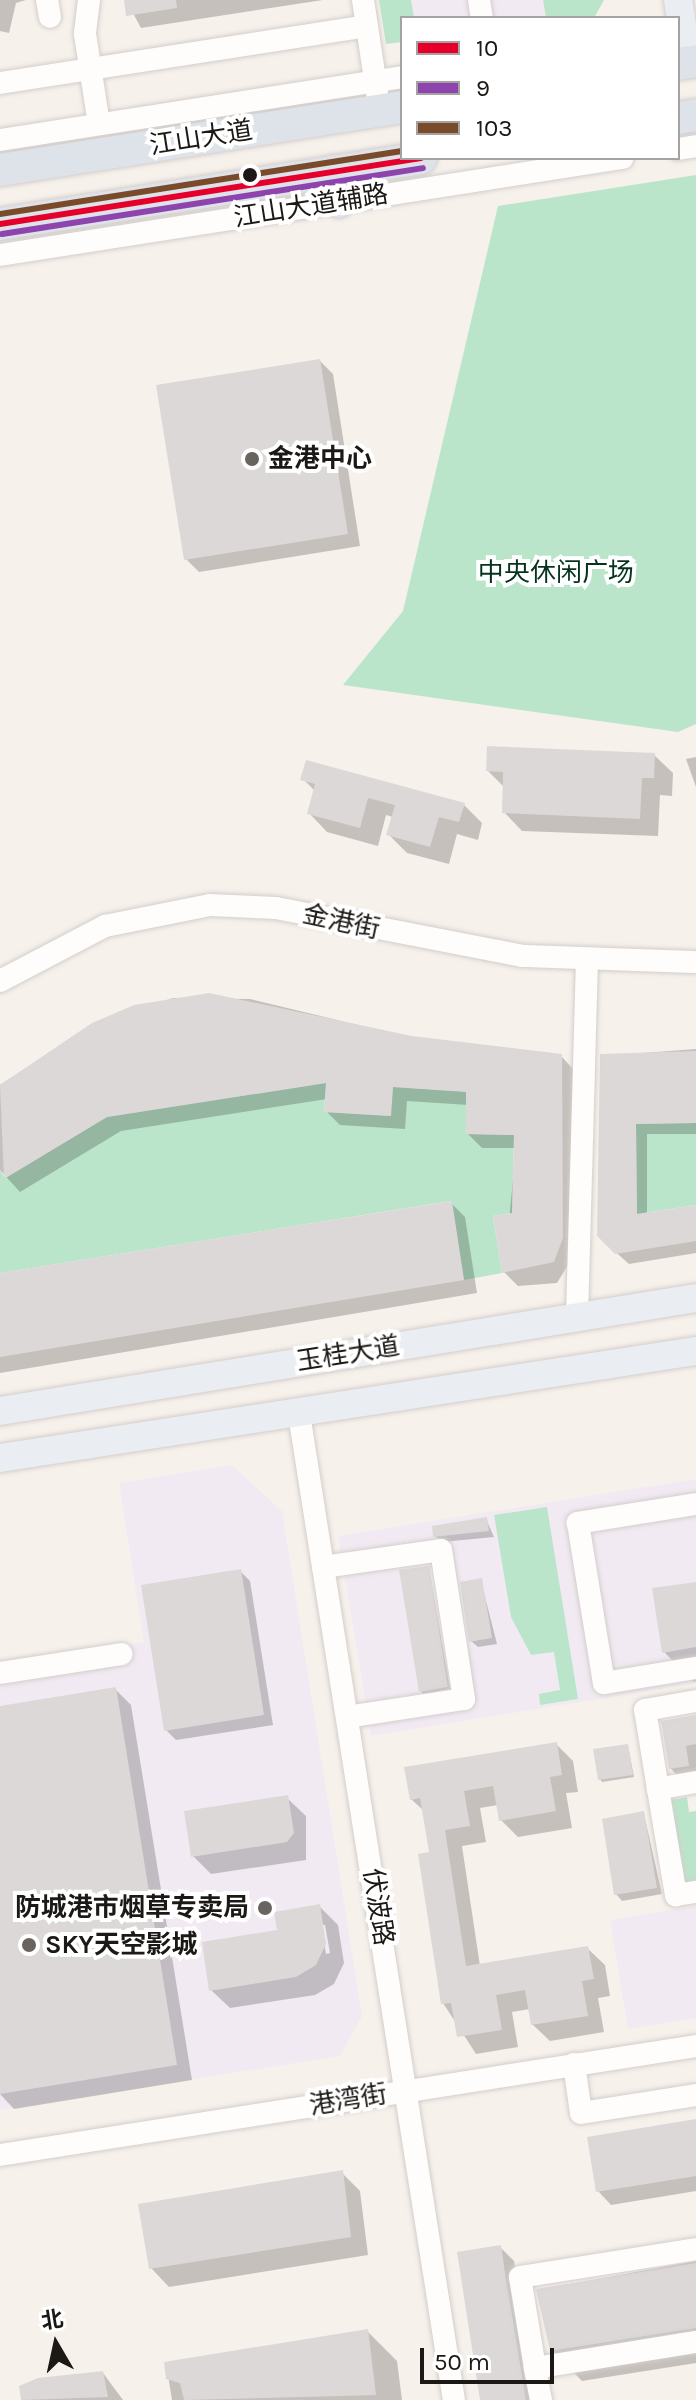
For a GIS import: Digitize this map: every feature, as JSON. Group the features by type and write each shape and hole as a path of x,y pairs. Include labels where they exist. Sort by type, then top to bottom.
{"highway":[{"name":"江山大道","path":"0,170 385,99"},
{"name":"江山大道","path":"0,224 337,187 415,160"}],"main road":[{"path":"678,0 687,47"},
{"name":"玉桂大道","path":"0,1411 696,1298"},
{"name":"玉桂大道","path":"0,1458 696,1351"}],"street":[{"path":"89,0 90,69 99,124"},
{"path":"363,0 385,99"},
{"path":"0,83 367,26"},
{"path":"0,140 99,124 385,99 400,80"},
{"name":"江山大道辅路","path":"0,255 337,187 602,160"},
{"name":"金港街","path":"0,981 105,926 210,905 276,908 441,944 587,962 696,962"},
{"path":"577,1317 587,962"},
{"name":"伏波路","path":"299,1414 454,2400"},
{"path":"696,1504 578,1523 604,1683 696,1668"},
{"path":"323,1567 441,1550 464,1699 347,1717"},
{"path":"0,1673 122,1654"},
{"path":"696,1701 645,1710 676,1895 696,1892"},
{"path":"658,1789 696,1782"},
{"name":"港湾街","path":"0,2155 696,2046"},
{"path":"574,2064 581,2113 696,2095"},
{"path":"541,2400 520,2277 696,2249"},
{"path":"535,2368 696,2342"}],"shaded area":[{"path":"379,0 604,0 595,16 400,16 400,42 386,44"},
{"path":"232,1465 282,1511 362,2016 340,2056 0,2110 0,1665 144,1642 119,1483"},
{"path":"696,1479 696,1683 371,1736 338,1536"},
{"path":"696,1906 696,2018 628,2029 610,1920"}],"green space":[{"path":"379,0 411,0 414,16 400,16 400,42 386,44"},
{"path":"543,0 604,0 595,16 546,16"},
{"name":"中央休闲广场","path":"696,175 696,724 678,732 343,685 403,611 498,206"},
{"path":"326,1083 324,1112 390,1116 393,1087 478,1092 466,1109 466,1134 514,1135 512,1213 493,1216 502,1273 464,1280 451,1201 0,1273 0,1170 5,1178 107,1117"},
{"path":"696,1123 696,1205 637,1214 636,1124"},
{"path":"547,1507 578,1699 540,1705 539,1694 560,1690 554,1652 531,1655 511,1617 494,1515"},
{"path":"687,1797 689,1812 696,1811 696,1883 684,1885 670,1800"}],"building":[{"path":"124,0 176,0 177,8 126,16"},
{"name":"金港中心","path":"320,359 348,534 184,560 156,385"},
{"path":"487,746 655,753 654,778 642,778 640,819 502,813 503,772 486,771"},
{"path":"306,760 465,803 459,822 439,817 430,847 386,835 395,805 368,798 360,828 307,814 315,784 300,780"},
{"path":"209,993 412,1036 562,1054 563,1238 554,1262 502,1273 493,1216 512,1213 514,1135 466,1134 466,1092 393,1087 391,1116 324,1112 326,1083 107,1117 4,1179 0,1085 92,1023 134,1005"},
{"path":"696,1051 696,1123 636,1124 637,1214 696,1205 696,1241 615,1254 597,1236 600,1054"},
{"path":"452,1201 464,1280 0,1357 0,1273"},
{"path":"487,1517 489,1531 433,1537 432,1526"},
{"path":"429,1566 448,1687 419,1692 399,1570"},
{"path":"241,1569 264,1715 164,1731 141,1585"},
{"path":"482,1578 492,1638 469,1642 460,1582"},
{"path":"696,1582 696,1647 662,1653 652,1588"},
{"path":"116,1687 177,2065 0,2094 0,1706"},
{"path":"696,1715 696,1744 686,1746 689,1766 669,1769 661,1721"},
{"path":"557,1742 562,1775 550,1777 556,1811 499,1821 493,1786 464,1791 470,1826 445,1830 466,1966 588,1946 594,1979 582,1981 588,2016 531,2025 525,1990 496,1995 502,2030 457,2037 451,2003 441,2004 418,1854 429,1852 420,1798 410,1800 404,1767"},
{"path":"628,1744 633,1775 598,1780 593,1749"},
{"path":"288,1795 294,1833 287,1842 191,1857 184,1811"},
{"path":"644,1811 657,1888 614,1895 602,1819"},
{"path":"320,1904 326,1944 316,1965 296,1977 209,1991 202,1942 277,1930 274,1912"},
{"path":"696,2119 696,2176 596,2192 587,2137"},
{"path":"343,2170 351,2237 149,2269 138,2204"},
{"path":"501,2245 526,2400 480,2400 457,2252"},
{"path":"696,2263 696,2328 550,2351 536,2289"},
{"path":"368,2329 376,2395 184,2400 180,2383 166,2379 164,2362"},
{"path":"103,2371 108,2397 21,2400 19,2386 38,2378"}],"transit line":[{"name":"103","path":"0,214 400,151"},
{"name":"10","path":"0,224 408,160"},
{"name":"9","path":"2,234 423,168"}],"place":[{"name":"金港中心","path":"252,459"},
{"name":"防城港市烟草专卖局","path":"265,1908"},
{"name":"SKY天空影城","path":"29,1945"}]}
